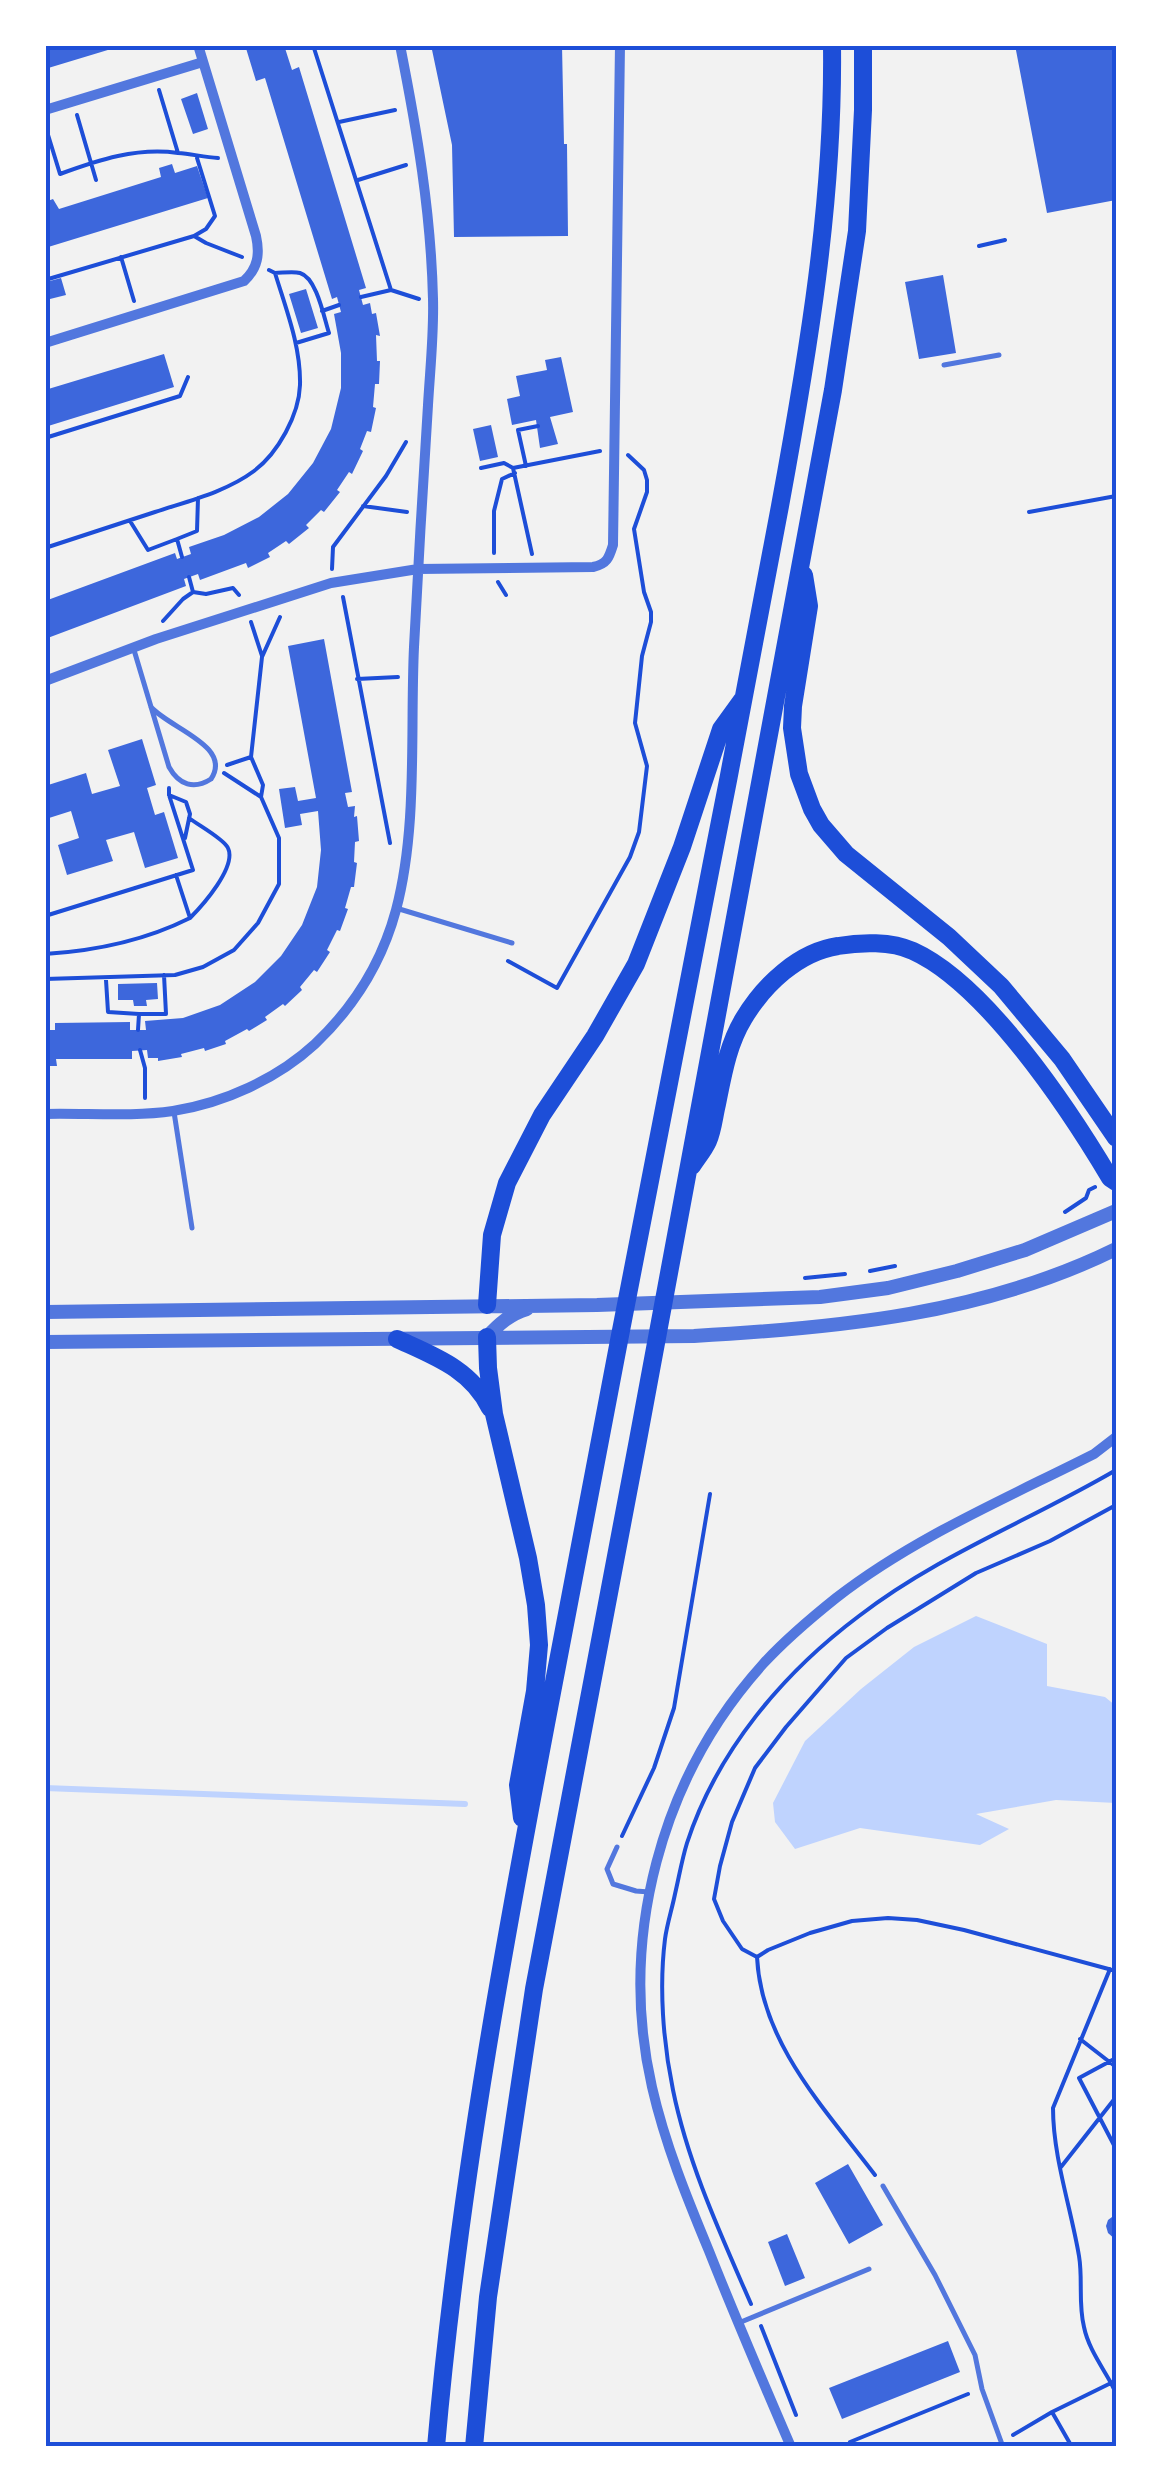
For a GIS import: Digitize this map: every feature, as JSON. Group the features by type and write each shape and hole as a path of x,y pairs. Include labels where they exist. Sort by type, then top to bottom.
{"highway":[{"path":"436,2447 466,2186 497,1984 799,402 830,158 832,45"},
{"path":"474,2447 488,2297 534,1990 833,390 858,230 863,45"},
{"path":"802,563 810,606 792,728 798,774 821,825 846,854 949,937 1001,986 1062,1058 1116,1138"},
{"path":"486,1305 492,1235 507,1183 542,1114 595,1036 636,964 672,876 721,729 745,696"},
{"path":"686,1175 710,1139 726,1056 744,1018 768,986 790,967 829,947 855,943 909,949 958,981 1028,1057 1116,1182"},
{"path":"488,1337 494,1414 536,1605 535,1690 518,1785 524,1838"},
{"path":"397,1339 467,1375 482,1391 494,1414"}],"street":[{"path":"45,343 244,281 252,274 259,251 256,236 198,45"},
{"path":"45,1114 174,1111 223,1098 260,1082 290,1065 317,1042 363,987 386,940 406,860 433,303 422,160 400,45"},
{"path":"45,681 156,639 336,582 418,569 593,567 609,558 613,545 620,45"},
{"path":"45,110 203,62"},
{"path":"45,1312 820,1298 958,1272 1024,1250 1116,1211"},
{"path":"45,1342 694,1336 809,1329 965,1304 1036,1282 1116,1249"},
{"path":"486,1305 488,1337"},
{"path":"488,1337 515,1313 538,1305"},
{"path":"790,2447 682,2182 652,2086 640,1989 649,1892 666,1828 708,1739 733,1702 764,1663 825,1608 877,1569 1094,1454 1116,1438"}],"lane":[{"path":"944,365 1000,355"},
{"path":"133,648 151,708 169,767 177,779 191,785 207,782 217,768 208,747 151,708"},
{"path":"396,908 512,944"},
{"path":"174,1111 192,1228"},
{"path":"617,1847 607,1869 608,1877 613,1884 649,1892"},
{"path":"883,2186 970,2344 1002,2444"},
{"path":"738,2323 869,2269"}],"path":[{"path":"314,45 391,290"},
{"path":"155,76 178,153"},
{"path":"73,101 96,180"},
{"path":"339,122 396,110"},
{"path":"45,125 60,174 140,152 232,158"},
{"path":"45,280 194,236 206,229 215,216 197,157"},
{"path":"358,180 422,160"},
{"path":"194,236 274,273 301,274 312,281 329,334 296,343"},
{"path":"979,246 1005,240"},
{"path":"121,258 138,314"},
{"path":"45,548 237,482 273,454 290,425 300,388 296,343 274,273"},
{"path":"361,297 391,290 433,303"},
{"path":"322,311 339,305"},
{"path":"45,438 180,396 188,377"},
{"path":"526,466 518,430 538,426"},
{"path":"390,845 336,582 333,546 386,476 406,442"},
{"path":"506,595 494,568 493,526 502,480 526,466 614,449 638,462 647,480 647,492 634,529 644,592 652,612 642,656 635,723 646,766 639,832 630,857 557,988 508,961"},
{"path":"481,468 504,463 514,471 535,567"},
{"path":"1029,512 1116,496"},
{"path":"130,520 148,550 197,531 198,498"},
{"path":"364,506 422,514"},
{"path":"177,539 182,558"},
{"path":"189,578 194,592"},
{"path":"156,639 163,621 183,599 194,592 206,594 233,588 246,610 262,657"},
{"path":"260,797 263,785 251,757 262,657 290,595"},
{"path":"358,679 413,676"},
{"path":"217,768 251,757"},
{"path":"45,916 192,870 169,795 169,767"},
{"path":"45,980 164,975 203,967 234,950 258,923 279,884 279,838 260,797 217,768"},
{"path":"169,795 186,802 189,818 184,842"},
{"path":"45,954 156,933 190,918 221,880 230,856 227,846 189,818"},
{"path":"176,875 190,918"},
{"path":"106,978 108,1012 166,1014 164,975"},
{"path":"138,1030 139,1014"},
{"path":"140,1050 145,1068 145,1112"},
{"path":"1054,1218 1086,1198 1089,1190"},
{"path":"862,1272 909,1264"},
{"path":"792,1280 844,1274"},
{"path":"796,2414 711,2208 673,2090 663,2010 665,1938 688,1842 711,1785 734,1746 770,1698 808,1658 860,1615 943,1561 1116,1470"},
{"path":"617,1847 654,1768 674,1708 710,1494"},
{"path":"757,1957 742,1949 714,1899 732,1822 755,1768 786,1727 846,1658 887,1628 976,1573 1050,1541 1116,1505"},
{"path":"757,1957 810,1932 852,1921 888,1918 964,1930 1113,1970 1053,2108 1053,2133 1080,2260 1084,2327 1090,2347 1114,2382 1116,2393"},
{"path":"757,1957 758,1980 770,2017 796,2071 883,2186"},
{"path":"1080,2039 1116,2067"},
{"path":"1116,2058 1079,2078 1116,2149"},
{"path":"1062,2167 1116,2097"},
{"path":"1002,2444 1052,2412 1114,2382"},
{"path":"852,2447 850,2442 982,2389"},
{"path":"1052,2412 1072,2447"}],"water":[{"path":"976,1616 1047,1644 1047,1686 1105,1697 1116,1706 1116,1803 1056,1800 976,1814 1009,1829 980,1845 860,1828 795,1849 775,1822 773,1803 805,1741 914,1647"}],"building":[{"path":"45,45 121,45 121,46 45,69"},
{"path":"245,45 284,45 292,70 299,67 366,288 359,290 363,305 370,303 372,314 376,313 380,361 371,432 367,431 352,474 349,472 324,512 321,510 306,525 309,528 289,544 286,541 268,553 270,557 248,568 246,563 200,580 198,574 184,579 186,586 45,639 45,601 175,553 177,559 191,554 189,547 259,517 288,494 313,463 331,429 341,388 341,353 334,314 341,312 337,297 332,299 265,78 256,81"},
{"path":"431,45 562,45 568,236 454,237 452,145"},
{"path":"1015,45 1116,45 1116,200 1047,213"},
{"path":"197,93 208,129 193,134 181,99"},
{"path":"172,164 175,173 197,166 208,198 45,248 45,202 53,199 59,209 161,177 159,168"},
{"path":"943,275 956,353 919,359 905,282"},
{"path":"61,278 66,295 50,299 46,282"},
{"path":"306,289 318,328 301,333 289,294"},
{"path":"164,354 174,387 45,427 45,390"},
{"path":"561,357 573,412 550,417 558,444 540,448 536,420 512,425 507,399 520,396 516,376 547,370 545,360"},
{"path":"491,425 498,457 480,461 473,429"},
{"path":"324,639 352,792 345,793 348,807 355,806 359,841 355,842 357,863 354,887 345,908 348,909 317,972 314,970 300,987 302,990 285,1006 249,1031 225,1041 226,1044 158,1061 148,1058 147,1050 132,1051 132,1059 56,1059 57,1066 45,1066 45,1030 55,1030 55,1023 130,1022 130,1030 146,1030 145,1021 183,1018 220,1005 255,982 281,956 302,925 317,887 321,850 318,811 300,814 302,825 285,828 279,789 295,787 298,801 316,798 288,646"},
{"path":"142,739 156,785 147,788 155,815 164,812 178,858 145,868 134,832 106,840 113,861 67,875 58,845 79,838 71,811 49,818 45,786 86,773 92,794 120,786 108,750"},
{"path":"157,983 158,999 146,1000 147,1006 134,1006 133,1000 118,1000 118,984"},
{"path":"848,2164 883,2225 849,2244 815,2183"},
{"path":"1116,2214 1116,2240 1106,2226"},
{"path":"787,2234 805,2278 785,2286 768,2242"},
{"path":"948,2341 960,2372 842,2419 829,2388"}],"waterway":[{"path":"45,1788 465,1804"}]}
